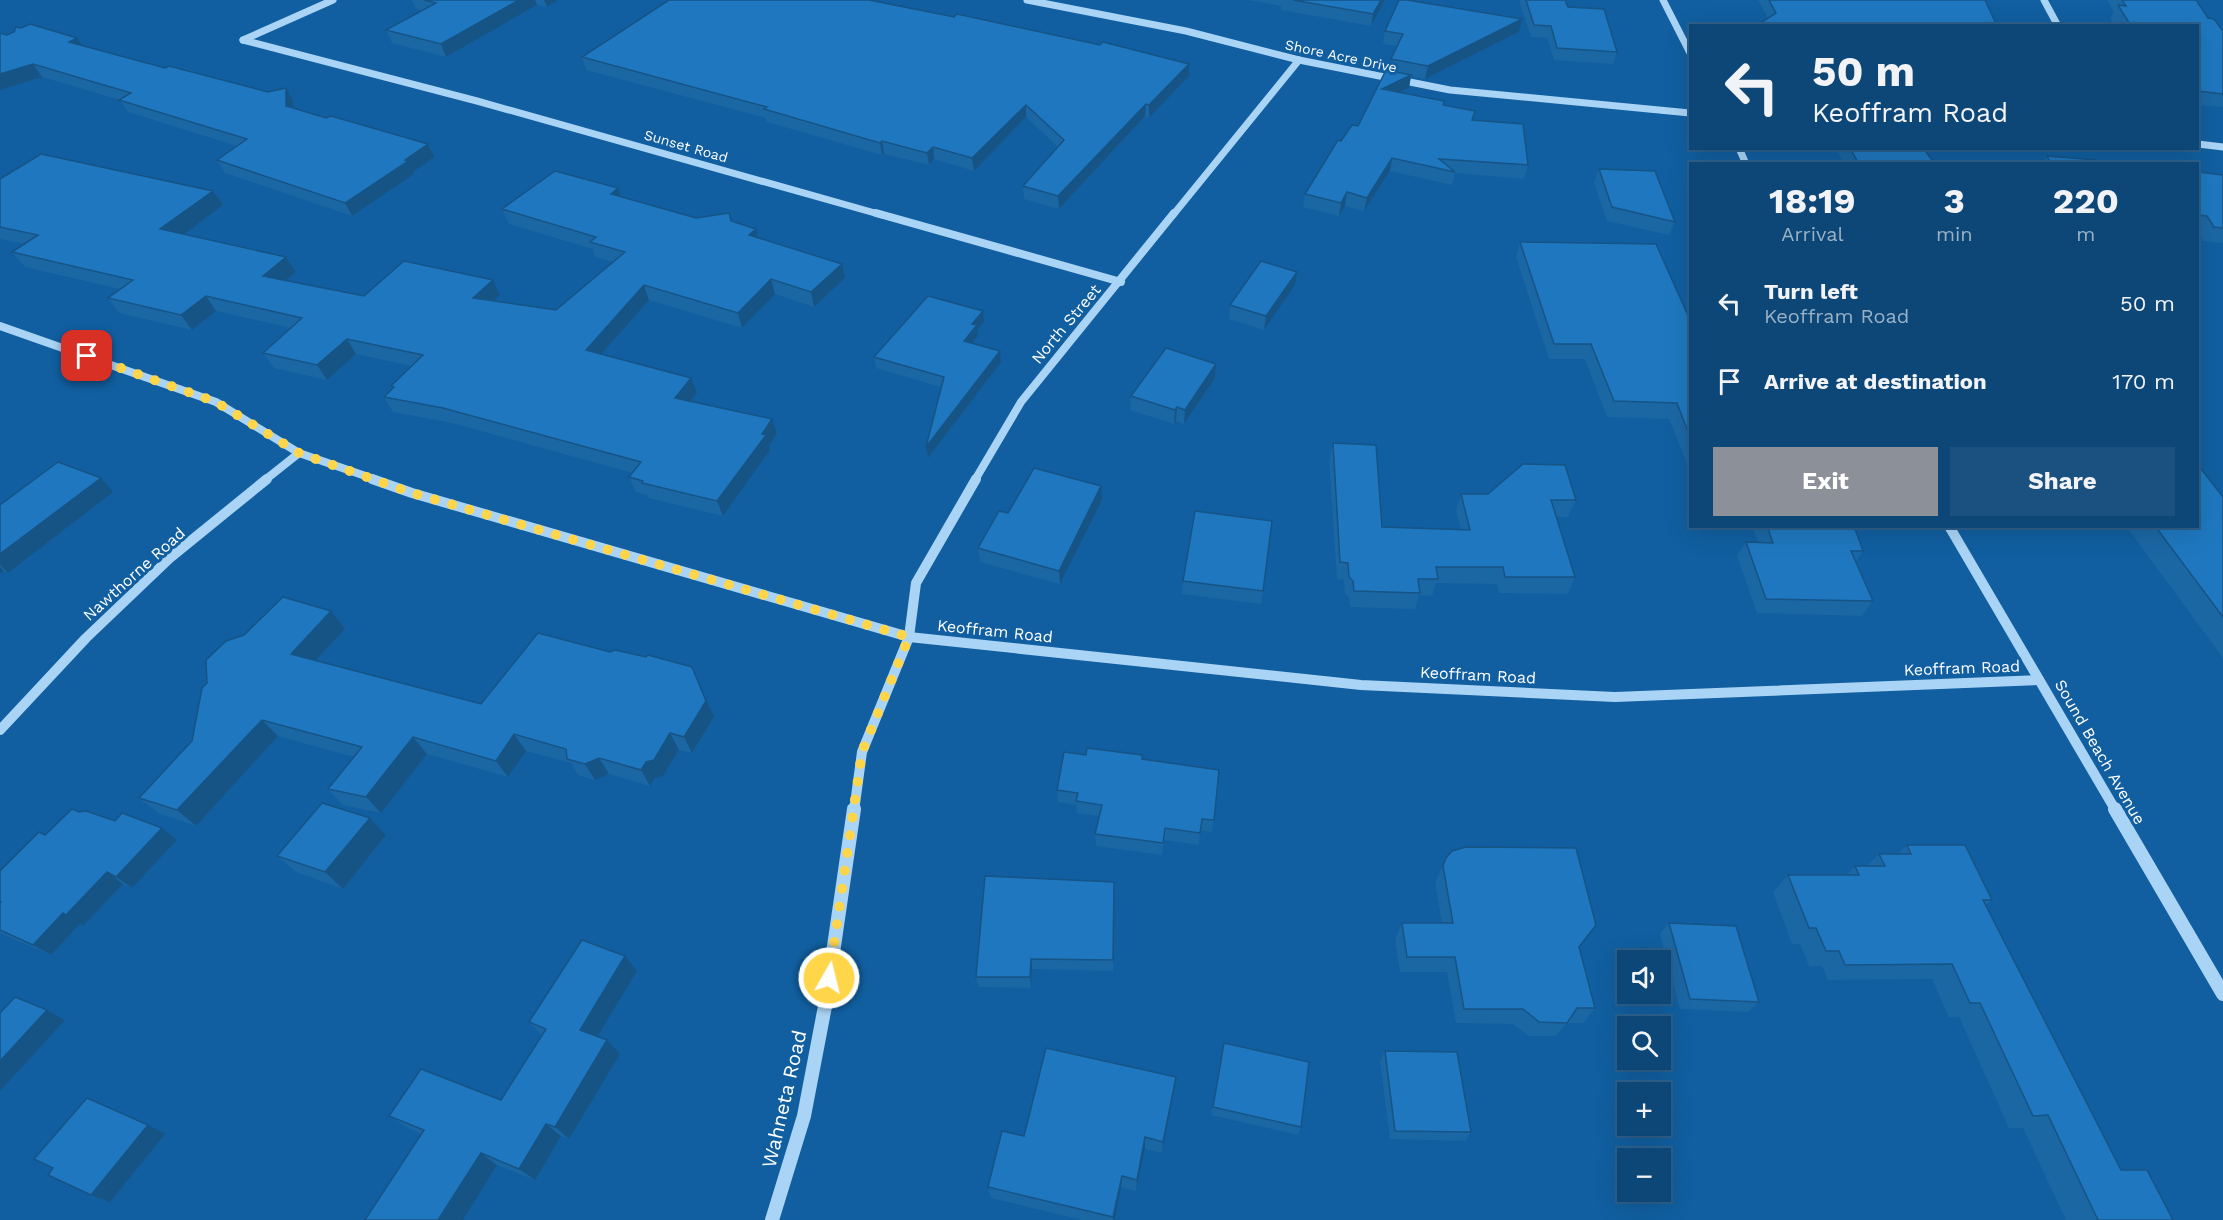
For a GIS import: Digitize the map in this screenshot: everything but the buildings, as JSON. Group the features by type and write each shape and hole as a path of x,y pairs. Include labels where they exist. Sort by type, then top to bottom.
{"street":[{"name":"Sunset Road","path":"333,0 243,40 477,101 1121,282"},
{"name":"Shore Acre Drive","path":"1027,0 1186,31 1299,60 1450,90 1689,113"},
{"path":"1664,0 1689,51"},
{"path":"2044,0 2057,24"},
{"name":"North Street","path":"909,637 916,583 1021,402 1084,323 1121,282 1299,60"},
{"path":"2199,144 2223,147"},
{"name":"Keoffram Road","path":"0,326 216,402 299,453 412,493 909,637 1361,685 1615,697 2039,680"},
{"name":"Nawthorne Road","path":"0,730 86,638 171,557 299,453"},
{"name":"Sound Beach Avenue","path":"1950,528 2223,994"},
{"name":"Wahneta Road","path":"772,1220 807,1104 826,1001 862,752 909,637"}],"route":[{"path":"87,356 216,402 299,453 412,493 909,637 862,752 829,978"}]}
